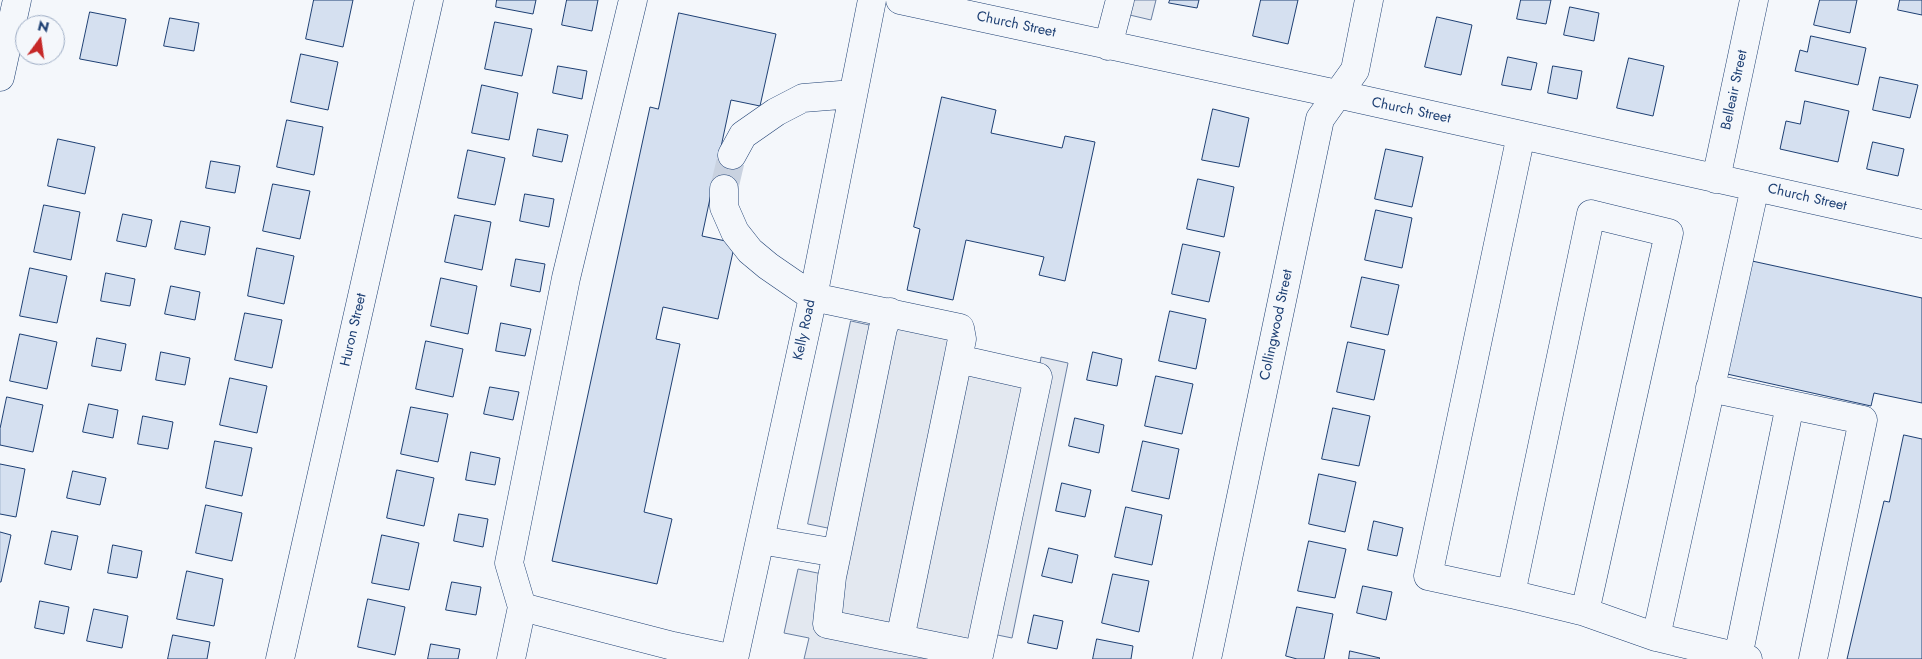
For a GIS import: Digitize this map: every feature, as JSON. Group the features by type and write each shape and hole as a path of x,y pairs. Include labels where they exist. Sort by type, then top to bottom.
{"street":[{"path":"0,77 17,0"},
{"name":"Huron Street","path":"280,659 429,0"},
{"path":"511,659 522,608 509,563 566,278 633,0"},
{"name":"Kelly Road","path":"734,659 813,297 872,0"},
{"name":"Church Street","path":"900,0 1337,94 1716,179 1920,218"},
{"path":"1108,46 1120,0"},
{"name":"Collingwood Street","path":"1207,659 1320,119 1354,70 1369,0"},
{"name":"Belleair Street","path":"1716,179 1754,0"},
{"path":"732,155 743,134 776,112 803,98 853,94"},
{"path":"1522,135 1428,576 1585,612 1656,637 1743,658 1790,405"},
{"path":"1656,637 1755,187"},
{"path":"724,189 724,207 735,232 750,251 813,297 960,328 962,339 900,639"},
{"path":"1511,594 1591,214 1669,233 1585,612"},
{"path":"890,312 883,328 832,576 828,624 979,655 1038,377 958,359"},
{"path":"1710,388 1863,420 1813,659"},
{"path":"760,540 837,553"},
{"path":"522,608 672,652 734,659"}],"shaded area":[{"path":"1119,0 1156,0 1151,20 1117,12"},
{"path":"851,321 883,328 885,323 962,339 956,371 1038,377 1041,357 1068,363 1012,638 983,632 979,659 804,659 809,638 784,633 798,569 832,576 842,531 808,524"}],"building":[{"path":"314,0 353,0 343,47 306,39"},
{"path":"497,0 536,0 533,14 496,7"},
{"path":"567,0 598,0 592,31 562,25"},
{"path":"1170,0 1199,0 1197,8 1169,3"},
{"path":"1261,0 1298,0 1288,44 1253,36"},
{"path":"1521,0 1551,0 1546,24 1517,19"},
{"path":"1820,0 1857,0 1850,33 1814,25"},
{"path":"1900,0 1922,0 1922,15 1898,10"},
{"path":"1570,7 1599,13 1594,41 1564,35"},
{"path":"90,12 126,19 117,66 80,59"},
{"path":"679,13 776,34 760,106 731,100 702,236 735,243 718,319 663,307 656,339 680,344 644,512 672,519 657,584 552,561 650,107 658,109"},
{"path":"1437,17 1472,25 1461,75 1425,67"},
{"path":"170,18 199,23 194,51 164,46"},
{"path":"495,22 532,29 522,76 485,69"},
{"path":"1811,36 1866,48 1858,85 1795,71 1800,50 1807,52"},
{"path":"301,54 338,62 328,110 291,102"},
{"path":"1508,57 1537,63 1531,90 1502,85"},
{"path":"1629,58 1664,66 1653,116 1617,108"},
{"path":"558,66 587,71 582,99 553,93"},
{"path":"1553,66 1582,71 1577,99 1548,93"},
{"path":"1880,77 1918,85 1910,118 1873,110"},
{"path":"482,85 518,93 509,140 472,133"},
{"path":"942,97 996,110 991,133 1062,148 1065,136 1095,142 1065,281 1039,275 1044,257 966,240 953,300 907,290 920,229 914,227"},
{"path":"1805,101 1849,111 1838,162 1780,149 1786,121 1800,124"},
{"path":"1213,109 1249,118 1239,167 1202,160"},
{"path":"287,120 323,127 314,175 277,167"},
{"path":"538,129 568,135 562,162 533,156"},
{"path":"58,139 95,147 85,194 48,186"},
{"path":"1873,142 1904,149 1898,176 1867,169"},
{"path":"1386,149 1423,157 1412,207 1375,199"},
{"path":"468,150 505,158 495,205 458,198"},
{"path":"211,161 240,166 235,193 206,188"},
{"path":"1198,179 1234,187 1224,237 1187,229"},
{"path":"273,184 310,191 300,239 263,231"},
{"path":"525,194 554,199 549,227 520,221"},
{"path":"44,205 80,212 71,260 34,252"},
{"path":"1376,210 1412,218 1402,268 1365,260"},
{"path":"123,214 152,220 146,247 117,241"},
{"path":"455,215 491,222 482,270 445,262"},
{"path":"181,221 210,227 205,255 175,249"},
{"path":"1183,244 1220,252 1209,302 1172,294"},
{"path":"257,248 294,256 284,304 248,296"},
{"path":"516,259 545,264 540,292 511,286"},
{"path":"1752,261 1922,298 1922,403 1874,393 1871,406 1727,374"},
{"path":"30,268 67,276 57,323 20,316"},
{"path":"106,273 135,279 130,306 101,301"},
{"path":"1362,277 1399,285 1388,335 1351,327"},
{"path":"441,278 477,286 468,334 431,326"},
{"path":"171,286 200,292 195,320 165,314"},
{"path":"1170,311 1206,319 1196,369 1159,361"},
{"path":"245,313 282,320 272,368 235,360"},
{"path":"501,323 531,329 525,356 496,351"},
{"path":"20,334 57,342 47,389 10,381"},
{"path":"97,338 126,344 121,371 92,366"},
{"path":"426,341 463,349 453,397 416,389"},
{"path":"1348,342 1385,350 1374,400 1337,392"},
{"path":"161,352 190,358 185,385 156,380"},
{"path":"1093,352 1122,359 1117,386 1087,380"},
{"path":"1156,376 1193,384 1182,434 1145,426"},
{"path":"230,378 267,386 257,433 220,425"},
{"path":"490,387 519,392 513,420 484,414"},
{"path":"7,397 43,405 33,452 0,445 0,429"},
{"path":"89,404 118,410 113,438 83,432"},
{"path":"411,407 448,414 438,462 401,454"},
{"path":"1333,408 1370,416 1359,466 1322,459"},
{"path":"143,416 173,422 168,449 138,444"},
{"path":"1075,418 1104,425 1099,453 1069,446"},
{"path":"1904,435 1922,439 1922,659 1847,659 1884,501 1889,502"},
{"path":"215,441 252,448 242,496 206,488"},
{"path":"1143,441 1179,449 1169,499 1132,491"},
{"path":"471,452 500,458 495,485 466,480"},
{"path":"0,464 25,469 16,517 0,514"},
{"path":"397,470 434,478 424,526 387,518"},
{"path":"73,471 106,478 100,505 67,498"},
{"path":"1319,474 1356,482 1345,532 1309,524"},
{"path":"1062,483 1091,490 1085,517 1056,511"},
{"path":"206,505 242,513 232,561 196,553"},
{"path":"1126,507 1162,515 1152,565 1115,557"},
{"path":"459,514 488,519 483,547 454,541"},
{"path":"1374,521 1403,528 1397,556 1368,550"},
{"path":"52,531 78,536 71,570 45,564"},
{"path":"0,532 11,535 1,582 0,582"},
{"path":"382,535 419,543 409,590 372,583"},
{"path":"1309,541 1346,549 1335,598 1298,591"},
{"path":"113,545 142,551 137,578 108,573"},
{"path":"1049,548 1078,555 1072,583 1042,576"},
{"path":"187,571 223,579 214,626 177,619"},
{"path":"1113,574 1149,581 1139,632 1102,623"},
{"path":"452,582 481,587 476,615 446,610"},
{"path":"1363,586 1392,592 1386,620 1357,613"},
{"path":"368,599 405,607 395,655 358,647"},
{"path":"40,601 69,607 64,634 35,628"},
{"path":"1297,607 1333,614 1324,659 1297,659 1286,656"},
{"path":"94,609 128,616 122,648 87,641"},
{"path":"1034,615 1063,621 1057,649 1028,643"},
{"path":"173,635 210,642 207,659 168,659"},
{"path":"1097,639 1133,646 1131,659 1093,659"},
{"path":"431,644 460,649 458,659 428,659"},
{"path":"1350,651 1380,658 1349,659"}],"tunnel":[{"path":"724,189 732,155"}]}
